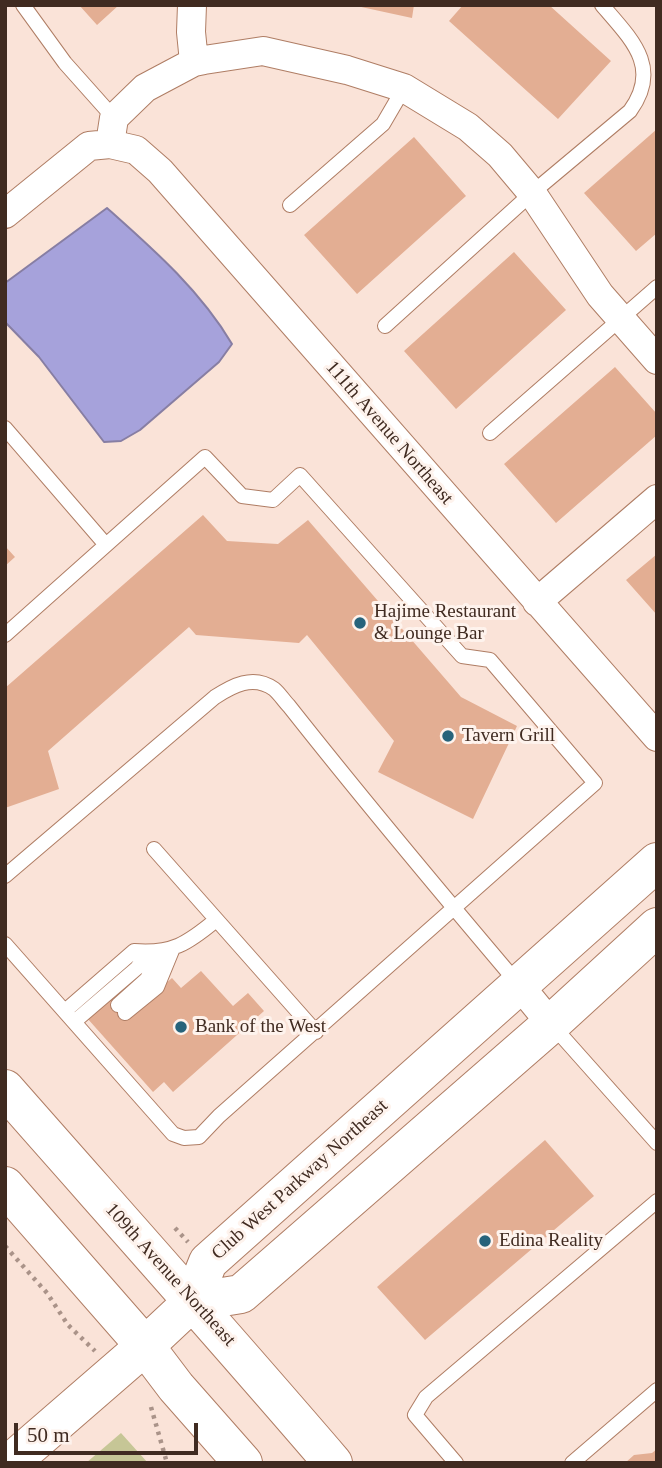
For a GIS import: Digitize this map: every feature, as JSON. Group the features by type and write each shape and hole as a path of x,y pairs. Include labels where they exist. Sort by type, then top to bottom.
{"street":[{"path":"192,5 194,62"},
{"path":"5,214 89,146 112,131 145,88 194,62 263,51 347,70 404,88 468,127 500,155 532,193 578,264 657,360"},
{"name":"111th Avenue Northeast","path":"112,131 160,171 657,737"},
{"path":"537,602 657,499"},
{"name":"Club West Parkway Northeast","path":"192,1302 208,1262 657,862"},
{"path":"10,1463 192,1302 241,1294 551,1024 657,927"},
{"path":"520,986 551,1024"},
{"name":"109th Avenue Northeast","path":"5,1089 229,1341 332,1463"},
{"path":"5,1186 243,1463"}],"lane":[{"path":"23,5 112,131"},
{"path":"384,326 532,193 630,111 641,97 646,79 644,61 635,44 602,5"},
{"path":"290,205 383,124 404,88"},
{"path":"490,433 657,287"},
{"path":"5,428 106,545"},
{"path":"5,635 205,457 242,496 273,500 300,475 462,656 490,660 595,783 219,1116 199,1138 184,1138 173,1134 93,1034 70,1017 5,944"},
{"path":"5,876 215,697 238,682 259,684 273,688 289,706 393,836 520,986"},
{"path":"153,849 316,1032"},
{"path":"70,1017 134,951 160,951 195,938 216,920"},
{"path":"122,1009 157,987 160,951"},
{"path":"551,1024 657,1143"},
{"path":"456,1463 415,1415 426,1397 657,1200"},
{"path":"572,1463 657,1390"}],"path":[{"path":"5,1246 47,1293 68,1325 74,1329"},
{"path":"152,1408 167,1463"}],"green space":[{"path":"121,1433 148,1463 86,1463"}],"shaded area":[{"path":"107,208 191,288 232,344 219,362 140,430 121,441 104,442 39,357 5,322 5,283"}],"building":[{"path":"79,5 119,5 97,25"},
{"path":"352,5 414,5 412,18"},
{"path":"463,5 549,5 611,61 558,119 449,21"},
{"path":"657,129 657,233 636,251 584,193"},
{"path":"414,137 466,196 357,294 304,235"},
{"path":"514,252 566,310 456,409 404,351"},
{"path":"615,367 657,414 657,435 556,523 504,464"},
{"path":"203,515 227,541 278,544 308,520 461,697 517,726 473,819 378,772 394,741 307,635 299,643 196,635 189,627 48,751 59,789 5,808 5,688"},
{"path":"5,546 15,557 5,566"},
{"path":"657,554 657,615 626,580"},
{"name":"Bank of the West","path":"201,971 233,1006 248,993 264,1011 173,1092 164,1082 153,1092 87,1018 111,996 128,1016 172,978 181,988"},
{"name":"Edina Reality","path":"545,1140 594,1196 425,1340 377,1287"},
{"path":"657,1449 657,1463 625,1463 634,1455 652,1453"}],"place":[{"name":"Hajime Restaurant & Lounge Bar","path":"360,623"},
{"name":"Tavern Grill","path":"448,736"},
{"name":"Bank of the West","path":"181,1027"},
{"name":"Edina Reality","path":"485,1241"}]}
